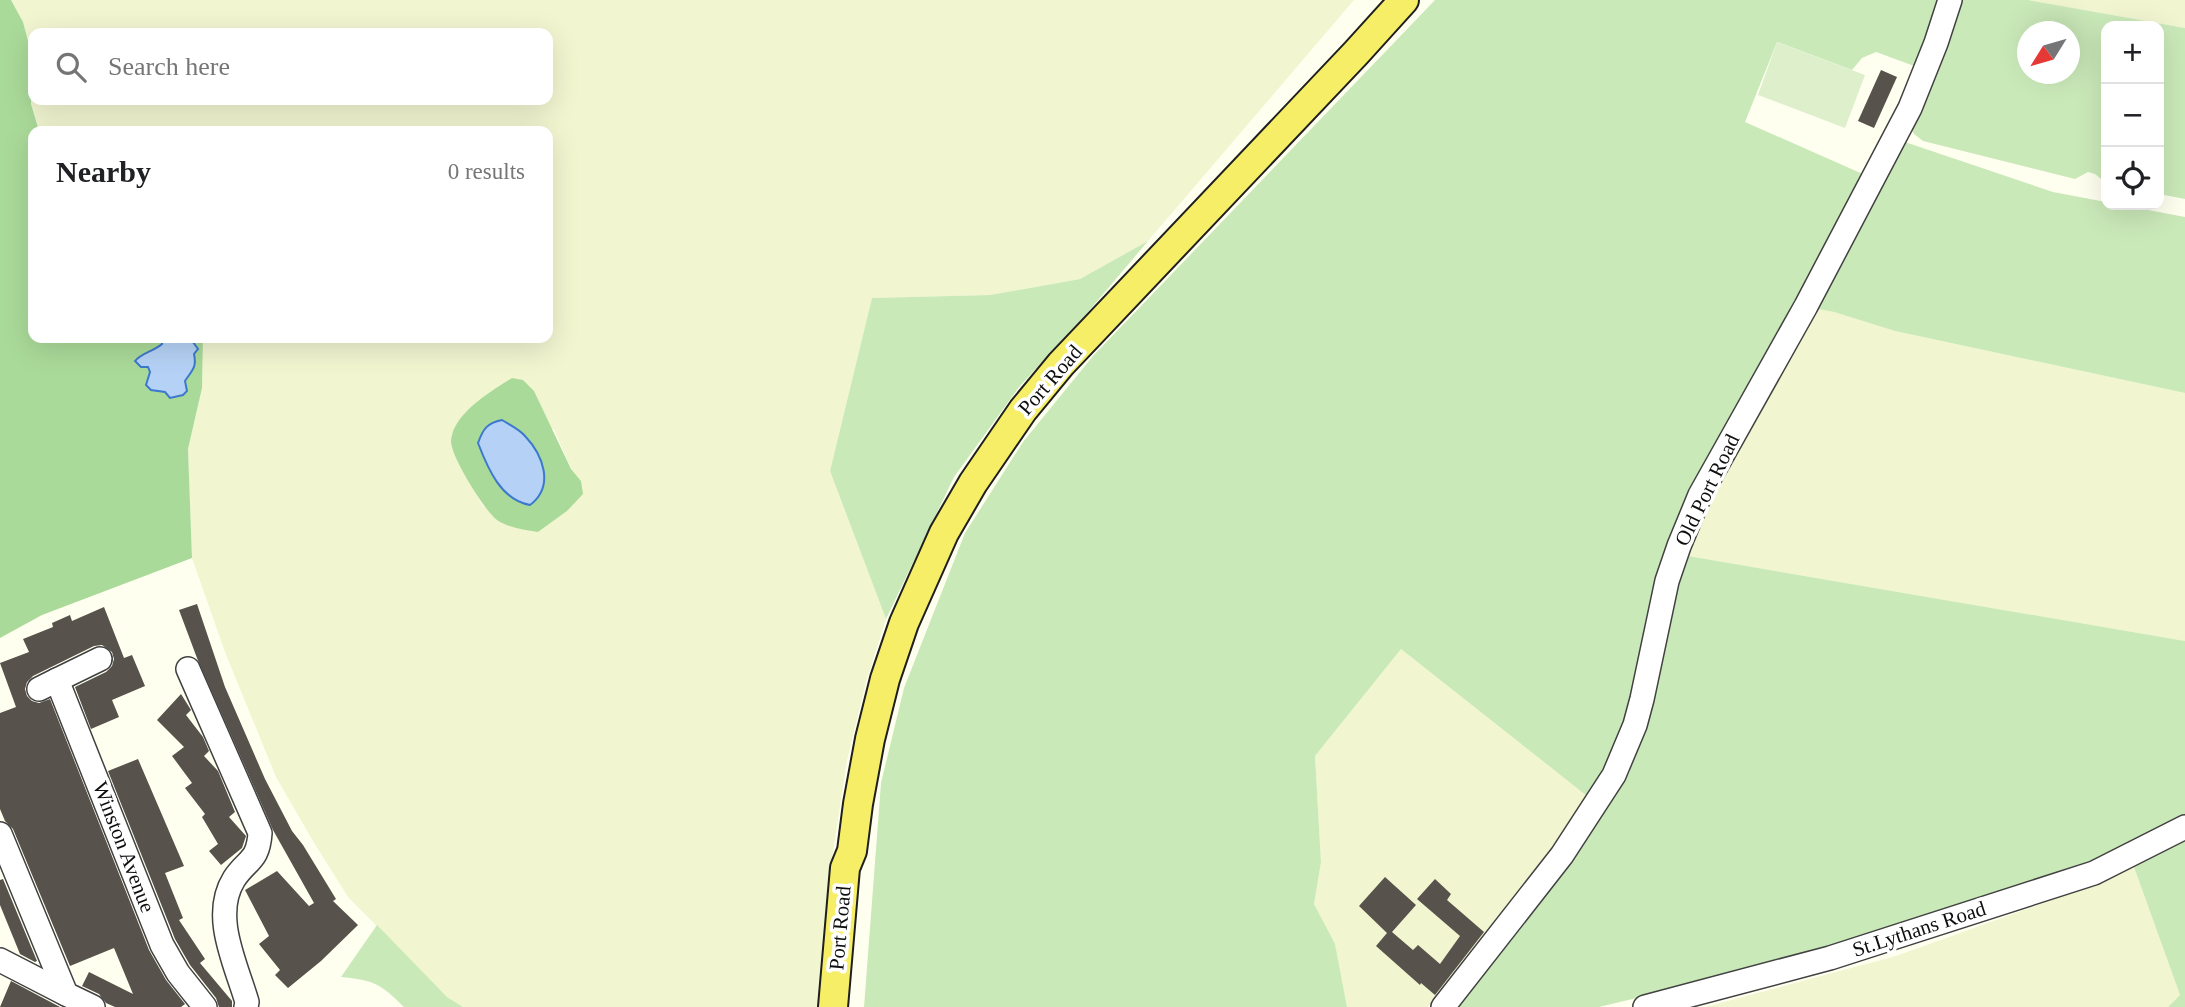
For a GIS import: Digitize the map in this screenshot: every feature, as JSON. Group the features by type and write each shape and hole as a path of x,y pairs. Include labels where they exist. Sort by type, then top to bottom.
{"main road":[{"name":"Port Road","path":"833,1007 845,869 852,851 870,739 885,679 904,622 944,533 987,461 1023,410 1061,364 1404,0"},
{"name":"Port Road","path":"852,851 856,870 856,951 852,1007"}],"street":[{"name":"Old Port Road","path":"1443,1007 1562,855 1614,775 1635,725 1667,580 1690,517 1806,306 1910,108 1950,0"},
{"name":"Winston Avenue","path":"100,659 48,684 162,945 178,973 205,1007"},
{"path":"188,669 260,833 259,847 255,855 235,878 226,897 223,922 247,1002 246,1007"},
{"name":"St.Lythans Road","path":"1645,1007 1830,958 2094,873 2185,827"},
{"path":"0,834 66,994"},
{"path":"0,960 93,1007"}],"green space":[{"path":"0,0 11,0 23,22 28,41 28,105 31,105 38,126 28,126 28,343 203,343 202,388 188,449 192,558 42,615 0,638"},
{"path":"11,0 1354,0 1148,241 1080,279 990,295 872,298 830,471 886,619 866,682 847,760 832,859 819,1007 463,1007 447,997 348,897 313,841 276,777 225,652 192,558 188,449 202,388 203,343 553,343 553,126 38,126 31,105 553,105 553,28 28,28 28,41 23,22","holes":["554,429 571,469 581,481 567,511 538,532 483,506 462,470 451,443"]},
{"path":"1435,0 1943,0 1917,67 1876,52 1862,58 1852,70 1777,42 1745,122 1865,175 1671,535 1657,604 1622,737 1592,800 1401,649 1315,756 1321,862 1314,904 1335,944 1347,1007 864,1007 881,783 904,688 965,533 1023,442 1093,356"},
{"path":"1957,0 2028,0 2146,21 2101,21 2101,179 2088,172 2075,179 1923,141 1910,127"},
{"path":"2028,0 2185,0 2185,28 2164,24 2164,21 2146,21"},
{"path":"2164,24 2185,28 2185,199 2164,195"},
{"path":"1777,42 1865,75 1845,128 1758,95"},
{"path":"1902,141 2053,192 2101,201 2101,210 2148,210 2185,217 2185,393 1895,331 1813,308"},
{"path":"1148,241 1019,387 954,477 886,619 830,471 872,298 990,295 1080,279"},
{"path":"1813,308 1895,331 2185,393 2185,641 1688,556 1705,510"},
{"path":"512,378 523,380 534,391 571,469 581,481 583,494 567,511 538,532 506,525 491,514 463,471 451,442 454,428 466,412 480,399"},
{"path":"1688,556 2185,641 2185,817 2162,834 2070,869 1796,960 1599,1007 1455,1007 1522,924 1629,774 1671,602"},
{"path":"1401,649 1592,800 1428,1007 1347,1007 1335,945 1314,904 1321,862 1315,756"},
{"path":"2185,838 2185,1007 2168,1007 2180,995 2134,867"},
{"path":"2134,867 2180,995 2168,1007 1705,1007 1896,956 2105,881"},
{"path":"377,925 447,997 463,1007 404,1007 376,985 341,977"}],"water":[{"path":"194,343 198,349 194,354 193,369 185,381 187,391 183,395 170,398 165,392 151,390 146,385 150,372 148,367 141,367 135,361 162,344"},
{"path":"502,420 525,436 537,452 544,470 542,489 530,505 511,497 503,490 491,473 478,443 486,427"}],"building":[{"path":"1881,70 1897,77 1874,128 1858,121"},
{"path":"197,604 225,687 265,779 292,831 336,899 333,901 358,925 288,988 275,975 280,970 259,944 269,936 245,890 277,871 309,906 314,903 273,830 197,658 179,610"},
{"path":"104,607 124,658 132,655 145,686 112,700 119,717 91,729 75,687 106,672 112,666 112,652 102,645 94,646 33,676 25,689 32,701 39,703 50,699 149,950 166,980 185,1004 181,1007 115,1007 106,1003 99,994 82,986 89,972 133,994 114,948 70,966 13,829 5,821 0,809 0,713 16,707 0,663 29,652 23,639 53,627 52,623 70,615 72,621"},
{"path":"181,694 191,710 186,715 203,737 209,751 204,756 218,771 235,812 229,817 246,836 242,848 221,865 209,851 218,844 202,817 205,814 185,788 192,783 172,756 184,747 157,720"},
{"path":"138,759 184,866 165,873 183,918 179,920 205,959 200,963 232,1001 232,1007 219,1007 216,998 190,965 175,939 108,771"},
{"path":"1385,877 1416,905 1392,932 1413,950 1418,945 1440,964 1460,936 1417,899 1435,879 1451,894 1447,900 1484,932 1435,995 1376,946 1387,933 1359,906"},
{"path":"3,879 37,961 35,962 20,954 0,905 0,880"},
{"path":"11,981 60,1007 0,1007"}]}
